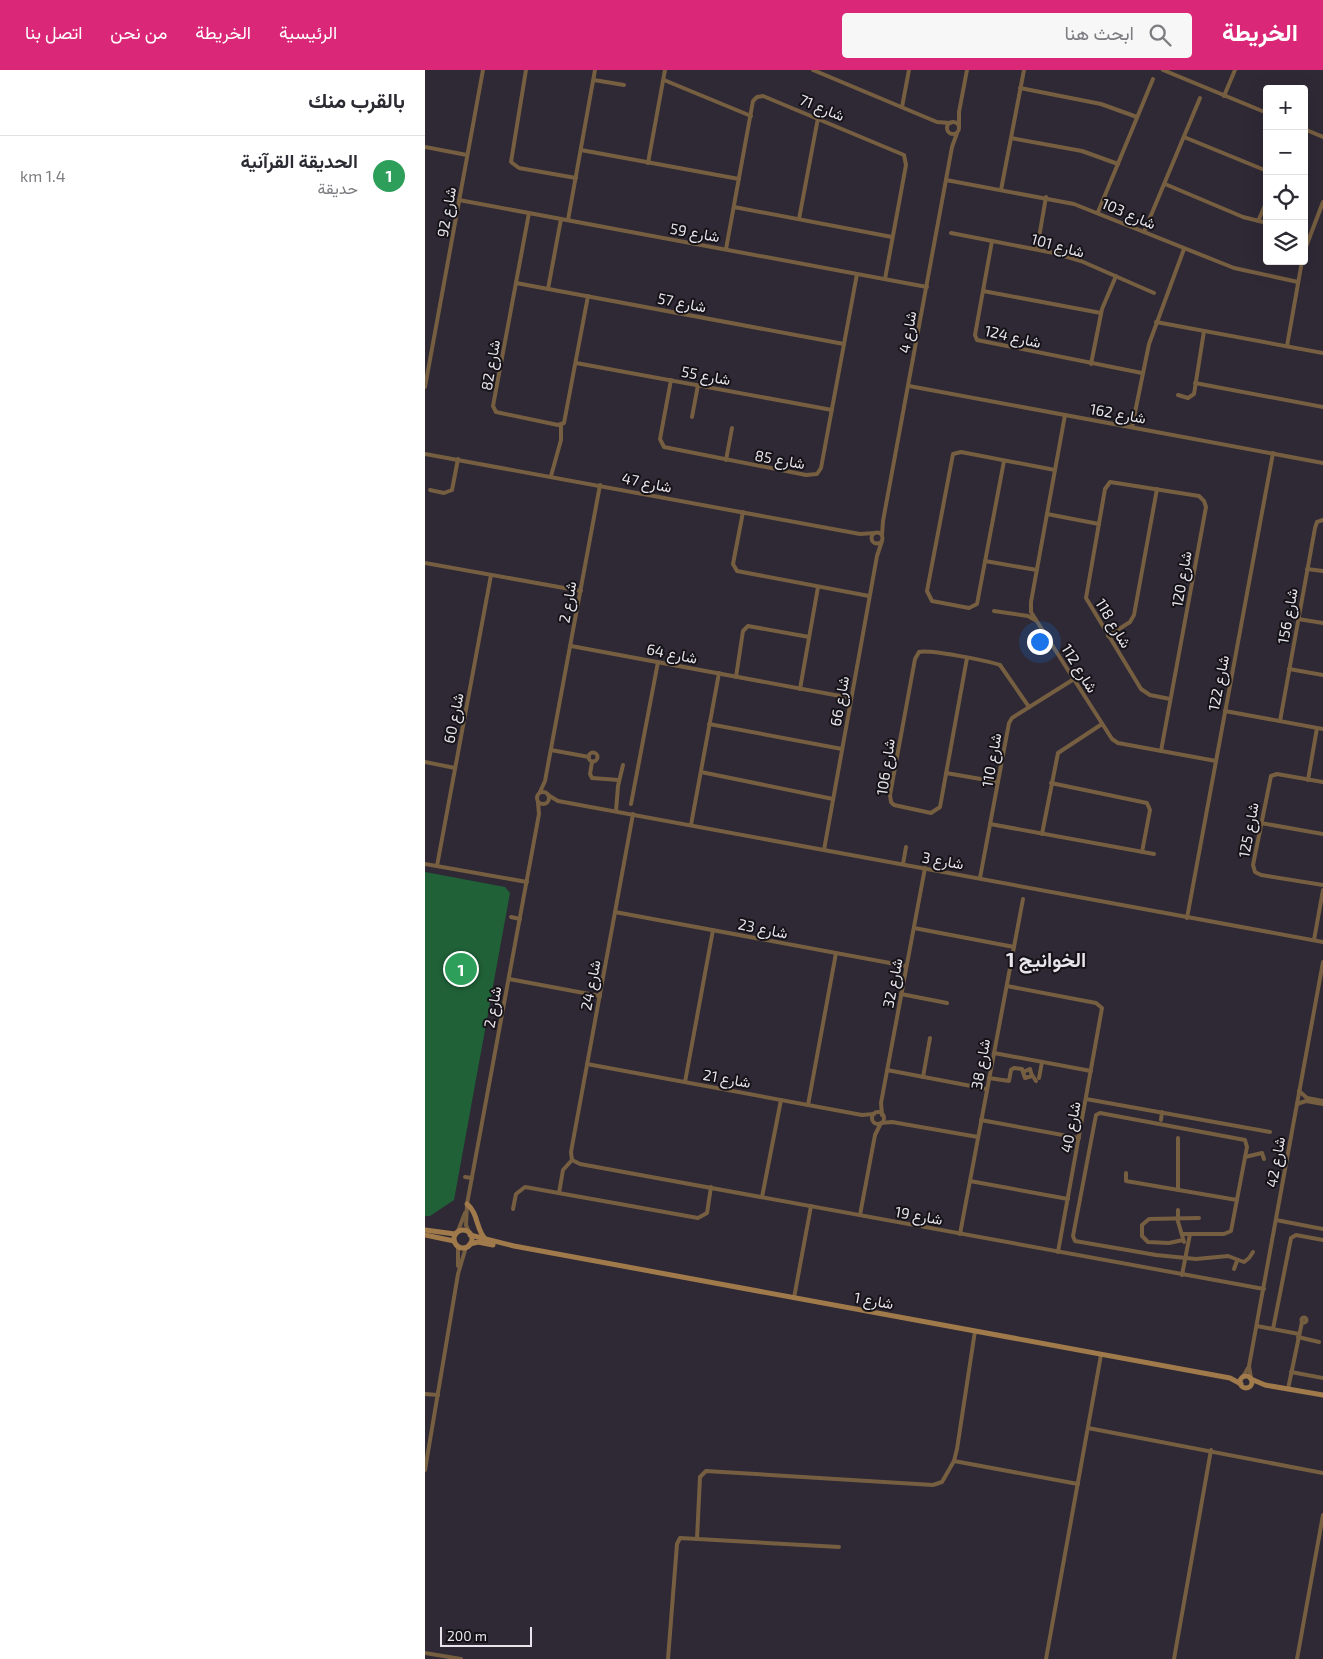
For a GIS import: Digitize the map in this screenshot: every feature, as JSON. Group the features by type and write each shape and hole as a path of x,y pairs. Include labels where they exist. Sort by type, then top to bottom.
{"street":[{"name":"شارع 92","path":"425,387 483,70"},
{"path":"526,70 511,162 519,168 576,178"},
{"path":"568,220 595,70"},
{"path":"648,163 665,70"},
{"path":"813,70 937,122 948,132 957,133"},
{"path":"902,107 909,70"},
{"path":"937,122 951,123 959,126 959,112 967,70"},
{"path":"1001,190 1024,70"},
{"path":"1163,70 1263,111"},
{"path":"1224,96 1235,70"},
{"path":"1098,212 1153,79"},
{"path":"594,80 624,85"},
{"path":"663,80 751,116"},
{"path":"1020,88 1101,104 1137,117"},
{"name":"شارع 71","path":"726,249 753,101 757,96 763,96 904,155 906,165 885,279"},
{"path":"1145,232 1200,98"},
{"path":"948,132 951,123 959,112"},
{"path":"799,220 818,118"},
{"name":"شارع 4","path":"883,535 883,521 952,147 959,126"},
{"path":"1306,130 1323,137"},
{"name":"شارع 4","path":"948,132 952,147"},
{"path":"1184,137 1263,169"},
{"path":"1011,138 1081,151 1118,164"},
{"path":"425,147 467,155"},
{"path":"581,150 739,179"},
{"name":"شارع 103","path":"946,180 1046,197 1098,212 1184,249 1239,270 1298,282"},
{"path":"1165,184 1263,222"},
{"path":"1037,249 1046,197"},
{"name":"شارع 59","path":"459,200 927,287"},
{"path":"1308,240 1323,202"},
{"path":"734,207 893,237"},
{"path":"1258,221 1263,210"},
{"name":"شارع 82","path":"529,213 494,409 503,415 561,425"},
{"path":"548,289 561,219"},
{"name":"شارع 101","path":"951,233 1037,249 1072,258 1154,293"},
{"name":"شارع 124","path":"992,241 975,335 979,342 1143,373"},
{"path":"1132,427 1156,322 1184,249"},
{"path":"1287,346 1301,265"},
{"name":"شارع 85","path":"671,380 661,437 662,445 666,449 806,475 817,474 821,468 857,274"},
{"path":"1091,364 1101,313 1116,276"},
{"name":"شارع 57","path":"516,283 844,344"},
{"path":"983,291 1101,313"},
{"path":"551,476 561,440 561,425 566,420 588,296"},
{"path":"1156,322 1323,353"},
{"path":"1178,396 1191,397 1193,394 1204,331"},
{"name":"شارع 55","path":"576,363 832,410"},
{"path":"1195,383 1323,407"},
{"path":"692,417 698,385"},
{"name":"شارع 162","path":"909,386 1323,463"},
{"path":"1023,616 1030,608 1065,415"},
{"path":"726,460 732,428"},
{"path":"1004,461 979,598 975,606 965,607 932,601 927,596 928,586 953,454 959,452 1055,470"},
{"name":"شارع 47","path":"427,453 860,534 875,533"},
{"name":"شارع 122","path":"1187,918 1273,453"},
{"path":"427,489 447,490 453,485 458,459"},
{"name":"شارع 118","path":"1117,482 1111,482 1106,486 1086,598 1144,691 1170,699"},
{"name":"شارع 120","path":"1117,482 1199,496 1204,501 1206,507 1161,751"},
{"name":"شارع 2","path":"457,1233 467,1204 473,1178 539,814 537,797 545,782 600,485"},
{"path":"1109,636 1130,622 1134,614 1157,489"},
{"path":"743,512 734,560 735,570 869,596"},
{"path":"1047,514 1099,524"},
{"name":"شارع 156","path":"1280,721 1316,525 1323,520"},
{"name":"شارع 4","path":"875,533 883,521"},
{"path":"879,532 883,535 882,541 878,543 873,541 872,536 875,533 879,532"},
{"name":"شارع 47","path":"860,534 873,541"},
{"name":"شارع 66","path":"873,541 877,556"},
{"name":"شارع 66","path":"824,850 869,596 882,541"},
{"path":"985,561 1037,570"},
{"path":"425,563 581,591"},
{"path":"1307,568 1323,571"},
{"name":"شارع 60","path":"437,866 491,575"},
{"path":"800,688 818,587"},
{"name":"شارع 112","path":"1030,608 1110,737 1118,743 1216,761"},
{"path":"994,611 1036,620"},
{"path":"1298,619 1323,623"},
{"path":"736,677 746,627 750,625 809,636"},
{"name":"شارع 64","path":"571,646 851,698"},
{"name":"شارع 106","path":"925,651 967,658 940,807 931,813 898,807 891,802 890,795 915,659 919,652 925,651"},
{"path":"967,658 1003,666 1029,707"},
{"path":"631,804 658,662"},
{"path":"1289,669 1323,675"},
{"path":"691,825 719,673"},
{"name":"شارع 110","path":"981,878 1009,723 1029,707 1074,679"},
{"path":"1225,711 1323,729"},
{"path":"709,724 842,750"},
{"path":"1042,834 1058,753 1102,724"},
{"path":"1308,780 1317,728"},
{"path":"551,750 589,757"},
{"path":"589,757 590,753 597,754 596,761 592,762"},
{"path":"589,757 589,760 592,762 590,774 592,778 619,780"},
{"path":"425,762 455,768"},
{"path":"616,811 619,780 623,765"},
{"path":"701,772 833,799"},
{"path":"946,773 998,782"},
{"name":"شارع 125","path":"1323,782 1277,774 1271,776 1253,865 1255,872 1261,875 1323,885"},
{"name":"شارع 2","path":"539,814 547,794 545,782"},
{"path":"1051,783 1147,803 1150,810 1142,852"},
{"path":"540,792 547,794"},
{"name":"شارع 3","path":"547,794 558,801"},
{"name":"شارع 3","path":"538,802 558,801 633,814 1323,942"},
{"name":"شارع 24","path":"572,1160 571,1152 633,814"},
{"path":"1261,823 1323,834"},
{"path":"991,824 1154,854"},
{"path":"903,864 906,847"},
{"path":"425,864 527,882"},
{"name":"شارع 32","path":"883,1115 881,1103 925,868"},
{"path":"1313,940 1323,890"},
{"name":"شارع 38","path":"960,1234 1023,899"},
{"name":"شارع 23","path":"615,912 906,966"},
{"path":"511,917 520,919"},
{"path":"914,928 1014,948"},
{"path":"685,1082 713,930"},
{"path":"808,1105 837,953"},
{"name":"شارع 42","path":"1243,1377 1249,1366 1257,1326 1323,962"},
{"path":"509,979 600,996"},
{"name":"شارع 40","path":"1007,986 1096,1003 1101,1007 1102,1014 1058,1252"},
{"path":"901,994 947,1003"},
{"path":"923,1077 930,1038"},
{"path":"994,1053 1091,1071"},
{"path":"487,1057 495,1058"},
{"path":"1030,1060 1028,1069 1037,1080 1042,1062"},
{"name":"شارع 21","path":"587,1064 862,1115 874,1114"},
{"path":"989,1078 1007,1081 1013,1068 1020,1069 1025,1078 1030,1078 1032,1075"},
{"path":"1023,1072 1028,1069"},
{"path":"887,1070 987,1089"},
{"path":"1299,1092 1307,1098 1323,1103"},
{"path":"1086,1099 1270,1132"},
{"path":"762,1197 781,1100"},
{"path":"1297,1104 1306,1101 1323,1103"},
{"name":"شارع 32","path":"874,1114 881,1103"},
{"path":"1161,1122 1162,1112"},
{"path":"1182,1234 1229,1233 1232,1229 1247,1144 1243,1138 1161,1122 1100,1113 1096,1115 1073,1238 1078,1242 1156,1256 1186,1256 1196,1259 1228,1256 1237,1261 1247,1261 1253,1252"},
{"path":"875,1135 874,1114 883,1115 893,1122"},
{"name":"شارع 21","path":"862,1115 873,1121"},
{"path":"860,1215 875,1135 883,1115"},
{"path":"981,1120 1079,1138"},
{"path":"873,1121 881,1123 893,1122 978,1138"},
{"path":"1178,1138 1178,1190"},
{"path":"1245,1158 1263,1154 1264,1159"},
{"path":"559,1193 563,1170 572,1160"},
{"name":"شارع 19","path":"572,1160 579,1164 1263,1290"},
{"path":"1126,1173 1126,1181 1237,1200"},
{"path":"465,1177 473,1178"},
{"path":"970,1181 1068,1199"},
{"path":"513,1210 516,1194 521,1188 698,1218 707,1213 711,1187"},
{"path":"467,1204 475,1211 478,1228 487,1240"},
{"name":"شارع 2","path":"467,1204 466,1225 470,1233"},
{"path":"794,1298 811,1206"},
{"path":"1179,1210 1177,1218 1185,1242 1186,1256 1182,1274"},
{"path":"1185,1242 1151,1243 1142,1236 1142,1224 1147,1219 1199,1218"},
{"path":"1276,1220 1323,1229"},
{"path":"425,1230 457,1233 454,1241"},
{"name":"شارع 1","path":"457,1233 470,1233 487,1240 513,1246 975,1332 1230,1378 1243,1377 1251,1379"},
{"path":"425,1470 459,1272 468,1246 470,1233"},
{"path":"1185,1242 1189,1234"},
{"path":"425,1235 454,1241 458,1246 459,1272"},
{"path":"1273,1329 1291,1238 1296,1235 1323,1240"},
{"name":"شارع 1","path":"458,1246 468,1246 478,1242 513,1246"},
{"path":"1234,1269 1237,1261"},
{"path":"1288,1389 1302,1322"},
{"path":"1257,1326 1319,1342"},
{"path":"697,1538 699,1477 706,1471 937,1485 942,1482 954,1461 959,1443 975,1332"},
{"path":"1046,1659 1101,1355"},
{"name":"شارع 42","path":"1249,1366 1251,1379"},
{"path":"1291,1372 1323,1378"},
{"path":"1241,1384 1243,1377"},
{"name":"شارع 1","path":"1230,1378 1246,1388 1250,1386"},
{"path":"1265,1385 1250,1386 1251,1379 1265,1385 1323,1395"},
{"path":"427,1394 437,1396"},
{"path":"1088,1428 1323,1472"},
{"path":"1174,1659 1211,1450"},
{"path":"954,1461 1078,1484"},
{"path":"1297,1659 1323,1515"},
{"path":"668,1659 677,1542 682,1538 839,1547"},
{"path":"425,1653 461,1659"}],"green space":[{"path":"425,872 505,887 510,893 454,1200 430,1216 425,1216"}],"place":[{"name":"الحديقة القرآنية","path":"461,969"}],"district":[{"name":"الخوانيج 1","path":"1046,959"}]}
